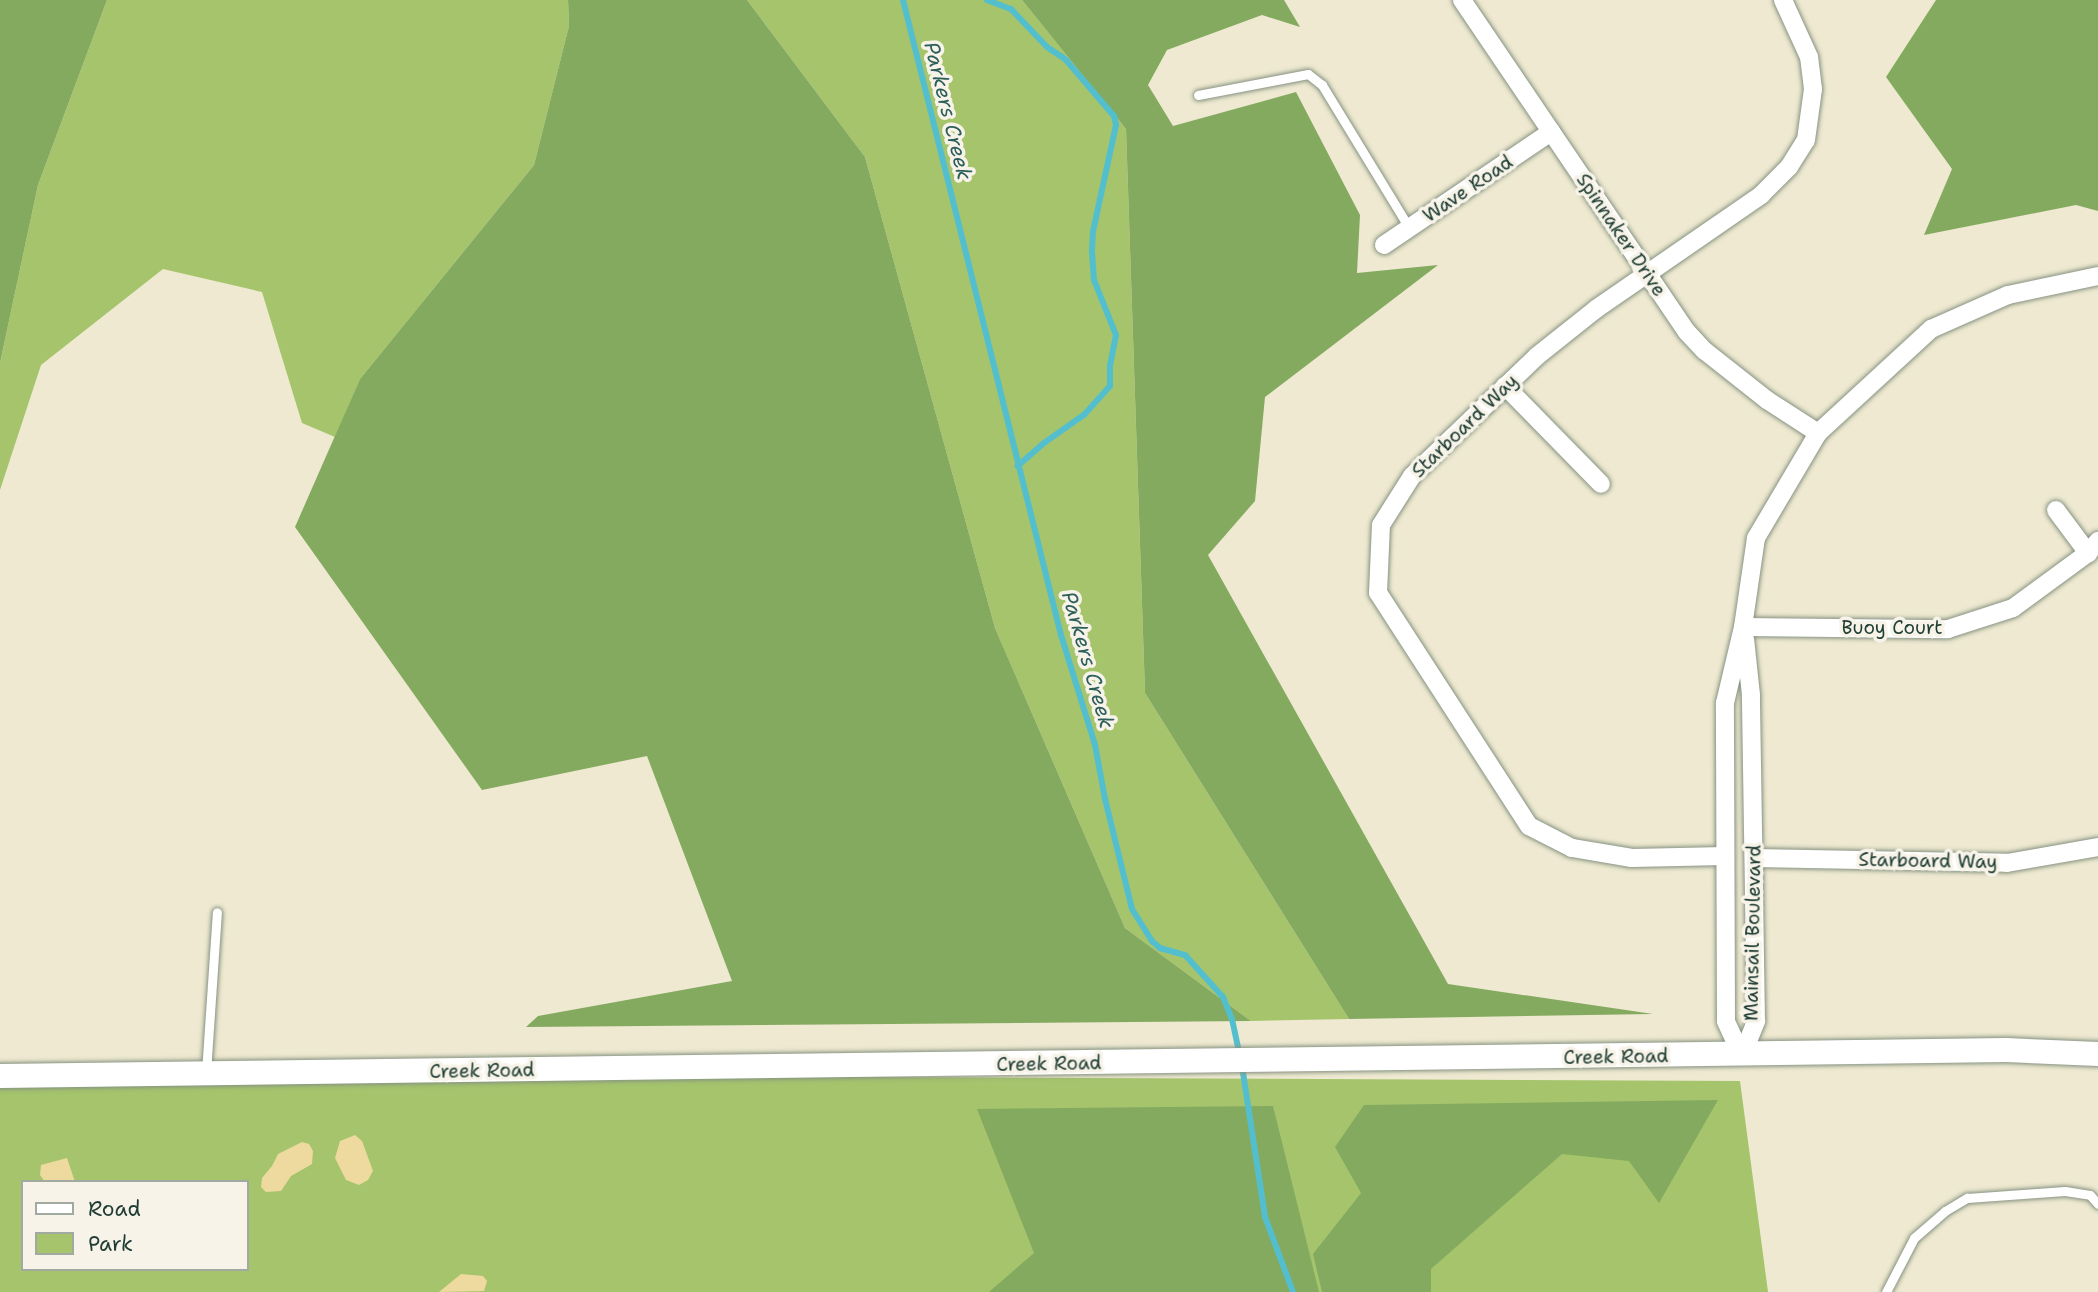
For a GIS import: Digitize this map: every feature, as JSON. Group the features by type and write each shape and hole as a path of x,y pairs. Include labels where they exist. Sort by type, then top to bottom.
{"main road":[{"name":"Creek Road","path":"0,1076 1742,1056 2006,1050 2098,1054"}],"street":[{"name":"Spinnaker Drive","path":"1462,0 1687,332 1704,351 1767,400 1818,433"},
{"name":"Starboard Way","path":"1725,856 1632,858 1572,848 1530,827 1378,593 1381,524 1412,476 1505,386 1595,309 1761,195 1789,167 1806,140 1812,114 1809,57 1796,23 1783,0"},
{"name":"Wave Road","path":"1384,245 1551,132"},
{"name":"Mainsail Boulevard","path":"1742,1056 1726,1021 1725,704 1743,627 1756,538 1818,433 1931,329 2008,295 2098,276"},
{"path":"1505,386 1601,484"},
{"path":"2056,510 2093,547"},
{"name":"Buoy Court","path":"1743,627 1948,629 2013,608 2093,547"},
{"name":"Mainsail Boulevard","path":"1742,1056 1756,1021 1751,695 1743,627"},
{"name":"Starboard Way","path":"1755,858 2007,863 2098,847"}],"lane":[{"path":"1198,96 1308,74 1322,85 1410,229"},
{"path":"206,1074 217,912"},
{"path":"1886,1292 1914,1238 1945,1211 1967,1198 2065,1191 2090,1195 2098,1204"}],"green space":[{"path":"0,0 107,0 38,185 0,363"},
{"path":"107,0 568,0 569,26 534,165 360,379 335,437 302,423 262,292 163,269 41,365 0,490 0,363 38,185"},
{"path":"568,0 747,0 865,157 995,628 1125,928 1251,1021 526,1027 538,1016 732,981 647,756 482,790 295,527 360,379 534,165 569,26"},
{"path":"747,0 1022,0 1126,129 1145,693 1349,1019 1251,1021 1125,928 995,628 865,157"},
{"path":"1022,0 1284,0 1300,27 1262,15 1167,50 1148,85 1173,126 1296,92 1360,215 1357,273 1438,265 1265,397 1255,501 1208,555 1448,984 1653,1014 1349,1019 1145,693 1126,129"},
{"path":"1936,0 2098,0 2098,211 2076,205 1924,235 1952,169 1886,77"},
{"path":"206,1074 1740,1081 1768,1292 0,1292 0,1086"},
{"path":"1718,1100 1659,1203 1629,1161 1562,1154 1431,1269 1431,1292 1322,1292 1313,1254 1361,1193 1335,1147 1364,1105"},
{"path":"1273,1106 1319,1292 989,1292 1034,1253 977,1109"}],"sand":[{"path":"355,1135 362,1141 373,1171 368,1180 359,1185 346,1180 335,1158 340,1141"},
{"path":"302,1142 309,1144 313,1151 312,1164 291,1176 281,1191 266,1192 261,1187 262,1178 278,1154"},
{"path":"67,1158 74,1180 44,1180 40,1175 41,1165"},
{"path":"461,1274 483,1276 487,1281 484,1291 439,1292"}],"waterway":[{"name":"Parkers Creek","path":"903,0 1061,635 1095,745 1105,799 1132,909 1152,941 1160,948 1185,955 1223,997 1232,1019 1240,1056"},
{"path":"987,0 1011,9 1047,47 1066,60 1114,116 1116,125 1093,231 1092,252 1094,280 1116,335 1110,365 1110,386 1085,414 1044,443 1018,466"},
{"name":"Parkers Creek","path":"1242,1066 1265,1217 1293,1292"}]}
